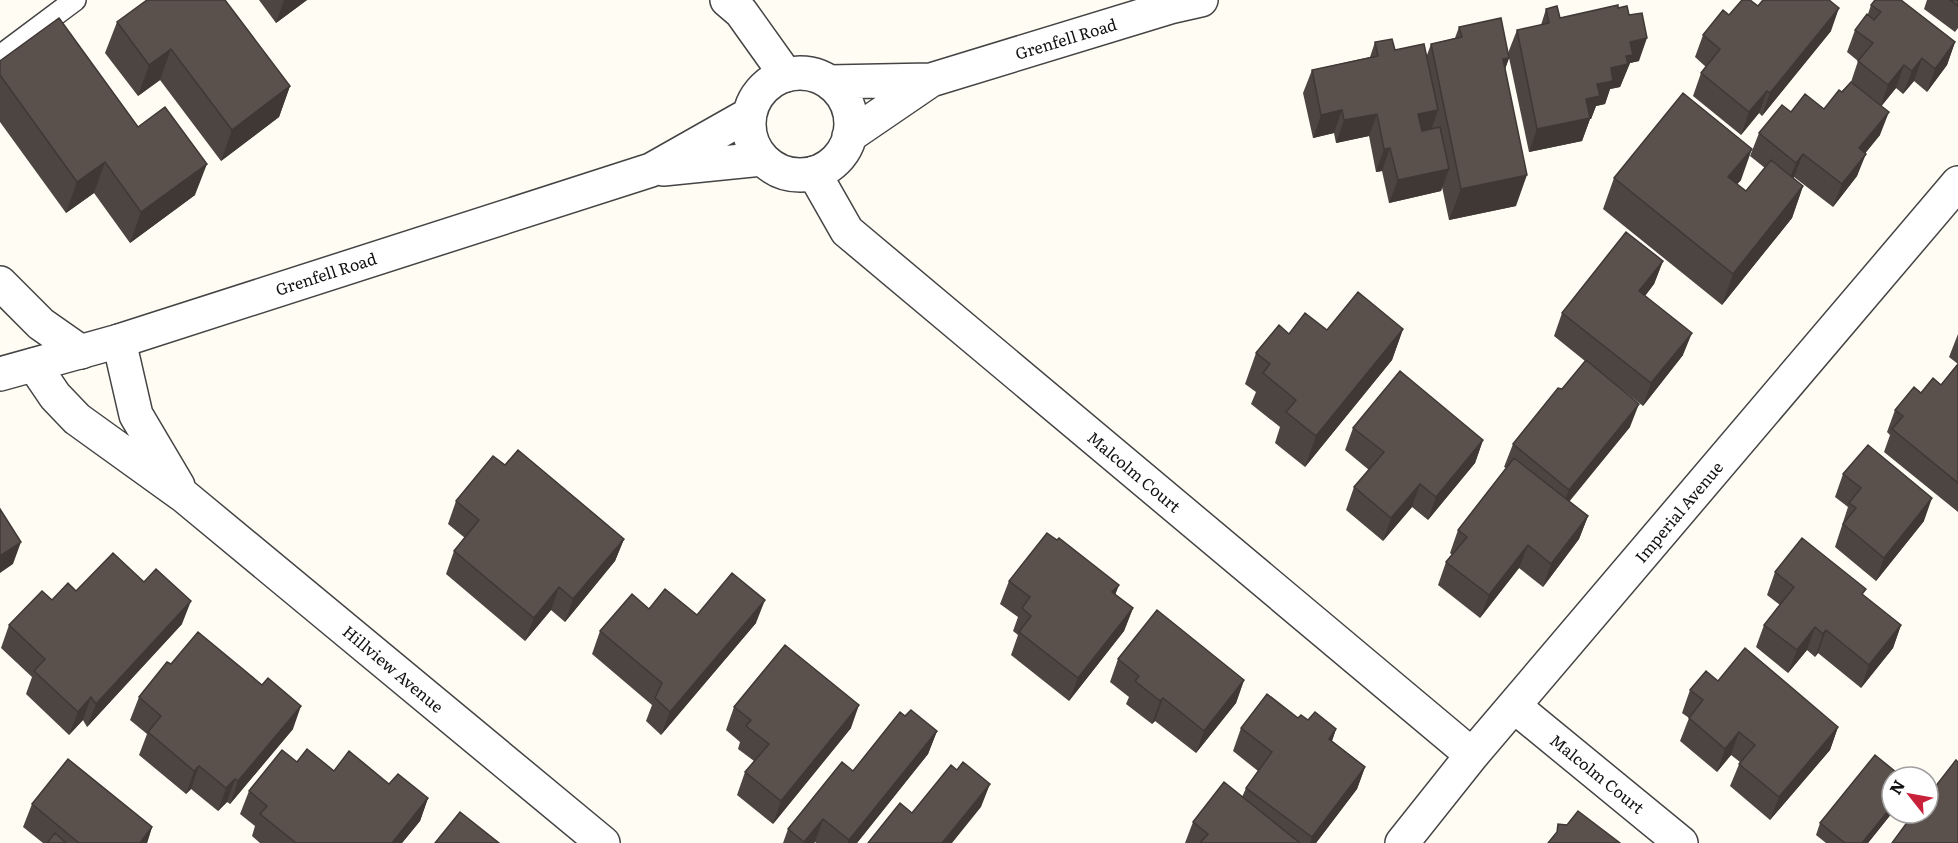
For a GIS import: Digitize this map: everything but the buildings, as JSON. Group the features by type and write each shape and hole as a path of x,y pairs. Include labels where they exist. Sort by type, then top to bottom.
{"street":[{"path":"727,0 741,12 786,75"},
{"name":"Grenfell Road","path":"830,82 931,80 1170,7 1201,0"},
{"path":"801,73 816,75 830,82 840,93 847,106 851,121 849,136 842,152 830,165 814,173 800,175 773,168 762,159 753,146 749,130 750,114 755,101 762,89 786,75 801,73"},
{"name":"Grenfell Road","path":"849,136 931,80"},
{"name":"Grenfell Road","path":"0,374 119,341 651,170 750,114"},
{"name":"Grenfell Road","path":"651,170 762,159"},
{"name":"Malcolm Court","path":"814,173 847,231 1472,755"},
{"name":"Imperial Avenue","path":"1402,843 1472,755 1958,183"},
{"path":"0,283 41,324 81,352"},
{"name":"Hillview Avenue","path":"119,341 136,415 183,496"},
{"name":"Hillview Avenue","path":"34,365 55,396 76,419 183,496 603,843"},
{"name":"Malcolm Court","path":"1514,706 1681,843"}],"lane":[{"path":"0,56 75,0"}]}
